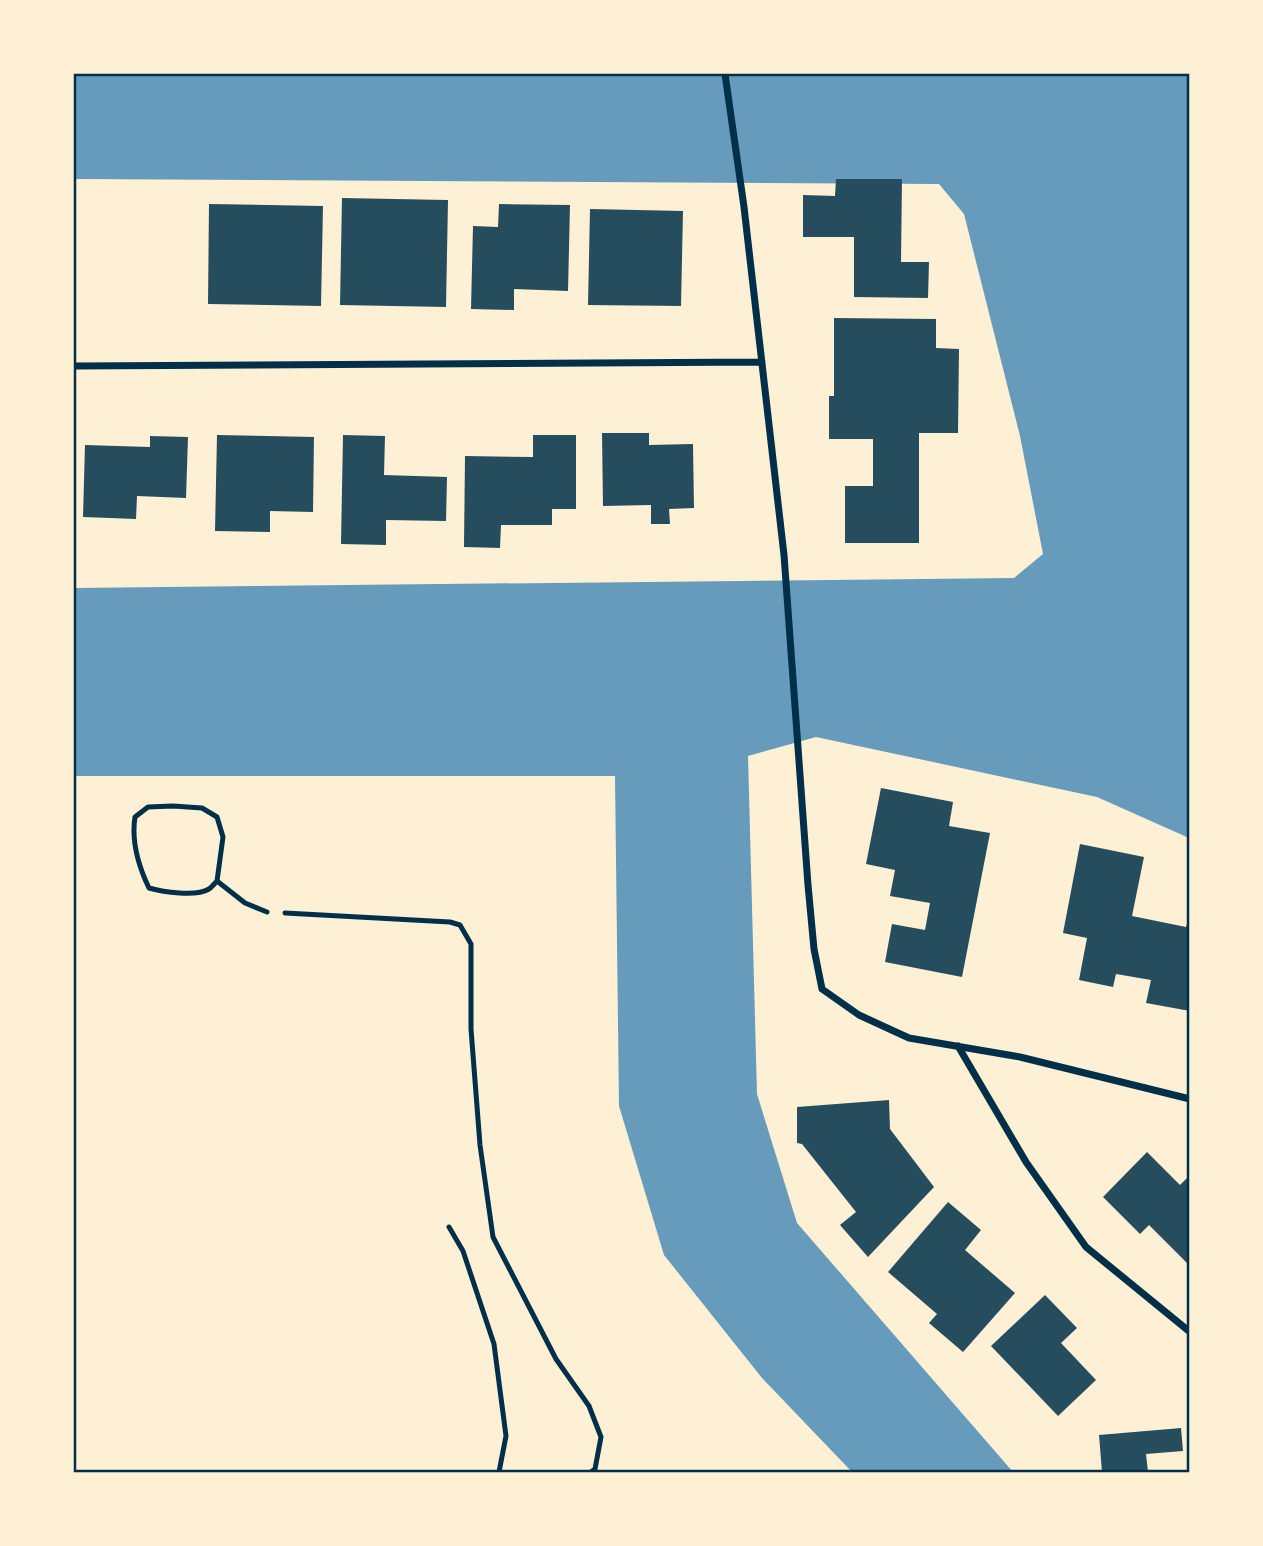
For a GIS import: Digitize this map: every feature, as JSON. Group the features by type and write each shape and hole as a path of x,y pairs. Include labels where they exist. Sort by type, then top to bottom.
{"street":[{"path":"725,74 744,207 784,555 814,949 822,989 859,1014 909,1038 1020,1057 1189,1099"},
{"path":"74,366 762,362"},
{"path":"958,1046 1026,1162 1086,1247 1189,1332"}],"lane":[{"path":"173,806 202,808 217,817 223,837 218,881 208,890 195,892 165,892 149,888 141,872 132,834 135,817 148,807 173,806"},
{"path":"218,881 235,897 267,912"},
{"path":"285,913 450,922 460,925 466,933 471,953 471,1029 480,1145 494,1237 556,1359 589,1406 601,1437 595,1469 591,1472"},
{"path":"449,1227 463,1251 494,1344 506,1436 499,1472"}],"water":[{"path":"74,74 1189,74 1189,838 1097,797 816,737 748,756 757,1094 797,1223 1013,1472 852,1472 762,1378 664,1255 619,1106 615,776 74,776 74,588 1014,578 1043,554 1020,436 964,214 939,184 74,179"}],"building":[{"path":"836,179 902,179 901,262 929,262 928,298 854,297 854,237 803,237 803,195 835,196"},
{"path":"342,198 448,200 446,307 340,305"},
{"path":"209,204 323,206 321,306 208,304"},
{"path":"499,204 570,205 568,291 514,289 514,310 471,309 473,226 498,227"},
{"path":"590,209 683,211 681,306 588,305"},
{"path":"834,318 936,319 936,348 959,349 958,433 919,433 919,543 845,543 845,486 873,486 873,439 829,439 829,396 834,396"},
{"path":"602,433 649,433 649,445 693,444 694,508 669,509 670,524 651,524 651,505 603,506"},
{"path":"217,435 314,437 313,512 270,511 270,532 215,531"},
{"path":"343,435 385,436 384,475 447,477 446,521 386,520 386,545 341,544"},
{"path":"533,435 576,435 576,509 552,509 552,525 501,525 500,548 464,547 465,456 533,457"},
{"path":"150,436 188,437 186,498 137,496 136,519 83,517 85,445 150,447"},
{"path":"881,788 953,802 949,826 990,833 962,977 885,962 892,924 925,930 930,903 890,896 895,870 866,864"},
{"path":"1080,844 1144,857 1132,916 1186,927 1190,915 1190,1011 1146,1003 1151,980 1116,974 1113,987 1079,980 1087,938 1063,933"},
{"path":"889,1100 890,1129 934,1187 868,1257 840,1225 856,1212 802,1144 797,1143 797,1107"},
{"path":"1147,1152 1180,1185 1190,1175 1190,1266 1149,1225 1140,1234 1103,1197"},
{"path":"948,1202 981,1230 965,1250 1015,1293 963,1352 929,1323 937,1314 888,1272"},
{"path":"1045,1295 1077,1328 1061,1343 1096,1380 1058,1416 991,1346"},
{"path":"1181,1428 1183,1451 1146,1454 1148,1472 1102,1472 1099,1435"}]}
